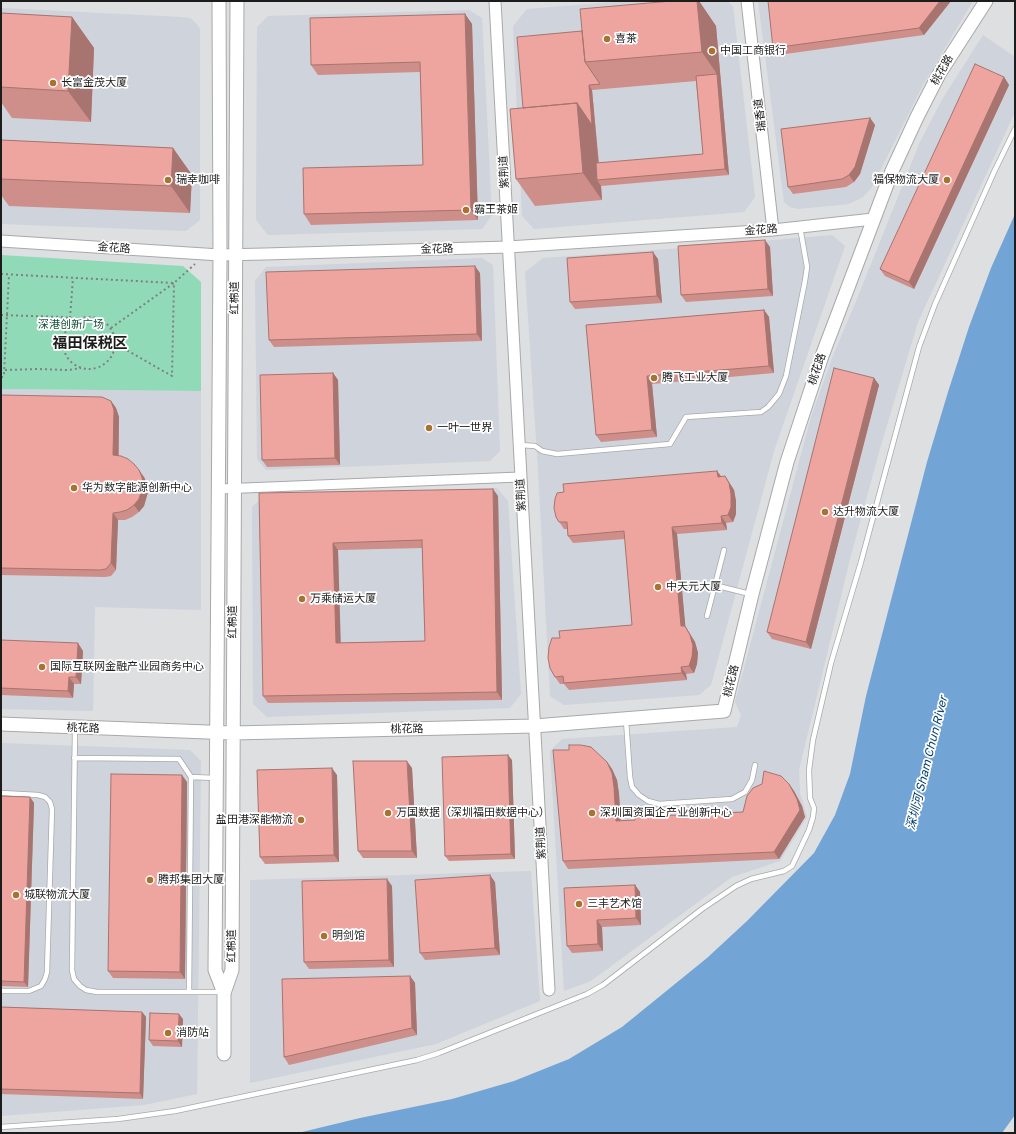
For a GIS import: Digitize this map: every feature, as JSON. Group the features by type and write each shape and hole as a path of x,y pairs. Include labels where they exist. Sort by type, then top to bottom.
{"main road":[{"name":"红棉道","path":"219,1 220,255 218,733 215,970 224,992"},
{"name":"红棉道","path":"224,992 232,970 237,1"},
{"name":"桃花路","path":"1,724 233,733 534,726 724,711 752,594 787,462 804,407 873,219 892,171 939,74 986,1"},
{"path":"224,992 224,1054"}],"street":[{"name":"紫荆道","path":"494,1 550,990"},
{"name":"瑞香道","path":"747,1 773,230"},
{"name":"金花路","path":"1,241 235,255 508,247 773,230 873,219"},
{"path":"219,489 520,477"}],"lane":[{"path":"1,1127 118,1119 175,1111 417,1060 438,1054 586,994 603,985 702,909 736,886 751,879 784,871 792,866 809,830 813,817 814,808 810,798 809,770 813,740 831,663 861,562 919,347 936,304 994,172 1015,129"},
{"path":"519,445 535,446 542,451 556,454 670,444 676,437 686,417 761,412 768,407 779,394 786,376 805,281 807,267 800,227"},
{"path":"707,616 724,550"},
{"path":"714,585 752,594"},
{"path":"626,718 632,787 639,795 648,801 659,804 732,799 745,792 752,780 755,765"},
{"path":"75,728 72,970 74,979 86,990 97,992 224,992"},
{"path":"74,758 179,759 191,777 189,992"},
{"path":"191,777 217,778"},
{"path":"1,793 38,795 50,802 52,809 47,972 45,980 41,986 29,992 1,990"}],"path":[{"path":"111,328 174,283 206,254"},
{"path":"1,274 174,283"},
{"path":"1,377 3,377 5,370 9,275"},
{"path":"70,318 73,278"},
{"path":"116,344 172,376 174,283"},
{"path":"1,315 77,319 90,316 97,317 103,320 111,328 116,344 115,351 107,362 95,368 68,370 5,370"},
{"path":"77,319 67,328 62,342 66,355 75,365 81,368"}],"shaded area":[{"path":"626,1 727,1 733,6 755,197 744,212 534,229 522,216 513,26 527,9"},
{"path":"758,1 973,1 923,85 872,187 863,197 849,204 798,209 790,207 784,202"},
{"name":"长富金茂大厦","path":"1,8 181,17 190,18 196,23 200,29 200,220 186,231 1,224"},
{"path":"469,10 482,18 492,215 482,229 268,235 256,220 257,27 268,16"},
{"path":"983,35 1015,57 1015,112 918,322 879,452 850,559 799,770 800,793 807,817 780,861 732,877 591,981 564,991 550,751 562,739 737,727 741,715 735,702 811,417 832,358 920,142 943,98"},
{"path":"832,235 845,246 774,451 711,685 699,695 564,705 550,696 538,469 525,272 543,258"},
{"path":"482,258 493,265 500,451 490,461 266,470 257,459 255,281 266,267"},
{"path":"1,389 201,391 201,610 95,607 93,711 1,709"},
{"name":"万乘储运大厦","path":"497,488 508,501 521,694 510,708 267,717 253,704 252,507 264,496"},
{"path":"1,743 190,750 201,761 197,1094 144,1105 1,1116"},
{"path":"531,871 540,1001 436,1044 250,1083 250,880"}],"green space":[{"name":"深港创新广场","path":"1,255 183,266 201,282 201,391 1,389"}],"water":[{"name":"深圳河 Sham Chun River","path":"1015,214 1015,1115 1002,1133 298,1133 360,1118 452,1099 514,1081 569,1059 622,1027 707,958 747,921 814,853 835,815 850,774 866,696 927,462 969,327 991,268"}],"building":[{"path":"672,1 697,1 702,52 585,62 580,9"},
{"path":"768,1 940,1 919,28 773,48"},
{"path":"1,13 72,17 68,91 1,87"},
{"path":"465,14 471,210 304,214 303,168 423,165 420,62 311,65 310,18"},
{"path":"582,31 585,62 600,84 589,85 592,125 577,103 523,108 517,37"},
{"name":"福保物流大厦","path":"975,64 1004,77 909,282 880,269"},
{"path":"717,74 725,169 597,180 596,163 703,154 696,76"},
{"path":"577,103 583,173 516,179 510,109"},
{"path":"870,118 855,167 849,175 842,179 788,187 781,129"},
{"path":"1,140 173,148 171,186 1,179"},
{"path":"765,240 768,289 681,295 678,246"},
{"path":"653,252 657,296 570,302 567,258"},
{"path":"475,266 477,334 269,340 266,272"},
{"name":"腾飞工业大厦","path":"764,310 769,366 647,376 652,430 596,435 586,325"},
{"name":"达升物流大厦","path":"834,368 874,378 806,642 767,632"},
{"path":"333,373 335,458 262,460 260,375"},
{"name":"华为数字能源创新中心","path":"1,395 102,397 111,401 114,410 113,455 128,459 134,464 142,477 143,485 139,499 134,505 127,510 113,513 111,563 106,569 1,568"},
{"name":"中天元大厦","path":"717,471 718,477 725,476 729,483 731,494 731,507 728,515 721,516 722,523 672,527 681,626 685,626 690,635 693,646 689,666 681,667 682,673 564,683 563,676 555,677 550,668 548,658 552,638 560,638 559,631 632,625 624,531 568,536 567,522 559,522 554,508 557,493 564,492 563,484"},
{"name":"万乘储运大厦","path":"493,489 497,692 263,696 259,493","holes":["422,540 425,641 336,643 333,543"]},
{"name":"国际互联网金融产业园商务中心","path":"1,640 78,643 76,677 69,677 68,691 1,688"},
{"name":"深圳国资国企产业创新中心","path":"569,745 591,747 607,762 612,773 616,821 635,820 635,817 743,812 747,796 753,788 762,784 764,771 781,776 789,784 797,799 800,810 774,852 563,861 553,750 569,750"},
{"path":"508,755 511,854 445,856 442,757"},
{"name":"万国数据（深圳福田数据中心）","path":"353,761 407,761 412,851 358,851"},
{"name":"盐田港深能物流","path":"332,768 334,855 260,857 257,770"},
{"name":"腾邦集团大厦","path":"111,774 182,775 180,972 108,971"},
{"name":"城联物流大厦","path":"1,796 30,797 24,982 1,981"},
{"path":"490,875 495,948 420,953 415,880"},
{"path":"387,879 389,960 304,962 302,881"},
{"path":"635,885 636,918 597,920 598,944 567,946 564,888"},
{"path":"410,976 412,1028 284,1057 282,979"},
{"path":"1,1007 142,1012 140,1093 1,1089"},
{"name":"消防站","path":"150,1013 179,1014 178,1041 149,1040"}],"place":[{"name":"喜茶","path":"607,39"},
{"name":"中国工商银行","path":"712,51"},
{"name":"长富金茂大厦","path":"53,83"},
{"name":"瑞幸咖啡","path":"168,180"},
{"name":"福保物流大厦","path":"947,180"},
{"name":"霸王茶姬","path":"466,210"},
{"name":"腾飞工业大厦","path":"654,378"},
{"name":"一叶一世界","path":"429,428"},
{"name":"华为数字能源创新中心","path":"74,488"},
{"name":"达升物流大厦","path":"825,512"},
{"name":"中天元大厦","path":"658,587"},
{"name":"万乘储运大厦","path":"302,599"},
{"name":"国际互联网金融产业园商务中心","path":"42,667"},
{"name":"万国数据（深圳福田数据中心）","path":"388,813"},
{"name":"深圳国资国企产业创新中心","path":"592,813"},
{"name":"盐田港深能物流","path":"301,820"},
{"name":"腾邦集团大厦","path":"150,880"},
{"name":"城联物流大厦","path":"16,895"},
{"name":"三丰艺术馆","path":"579,904"},
{"name":"明剑馆","path":"324,936"},
{"name":"消防站","path":"168,1033"}],"district":[{"name":"福田保税区","path":"90,343"}]}
